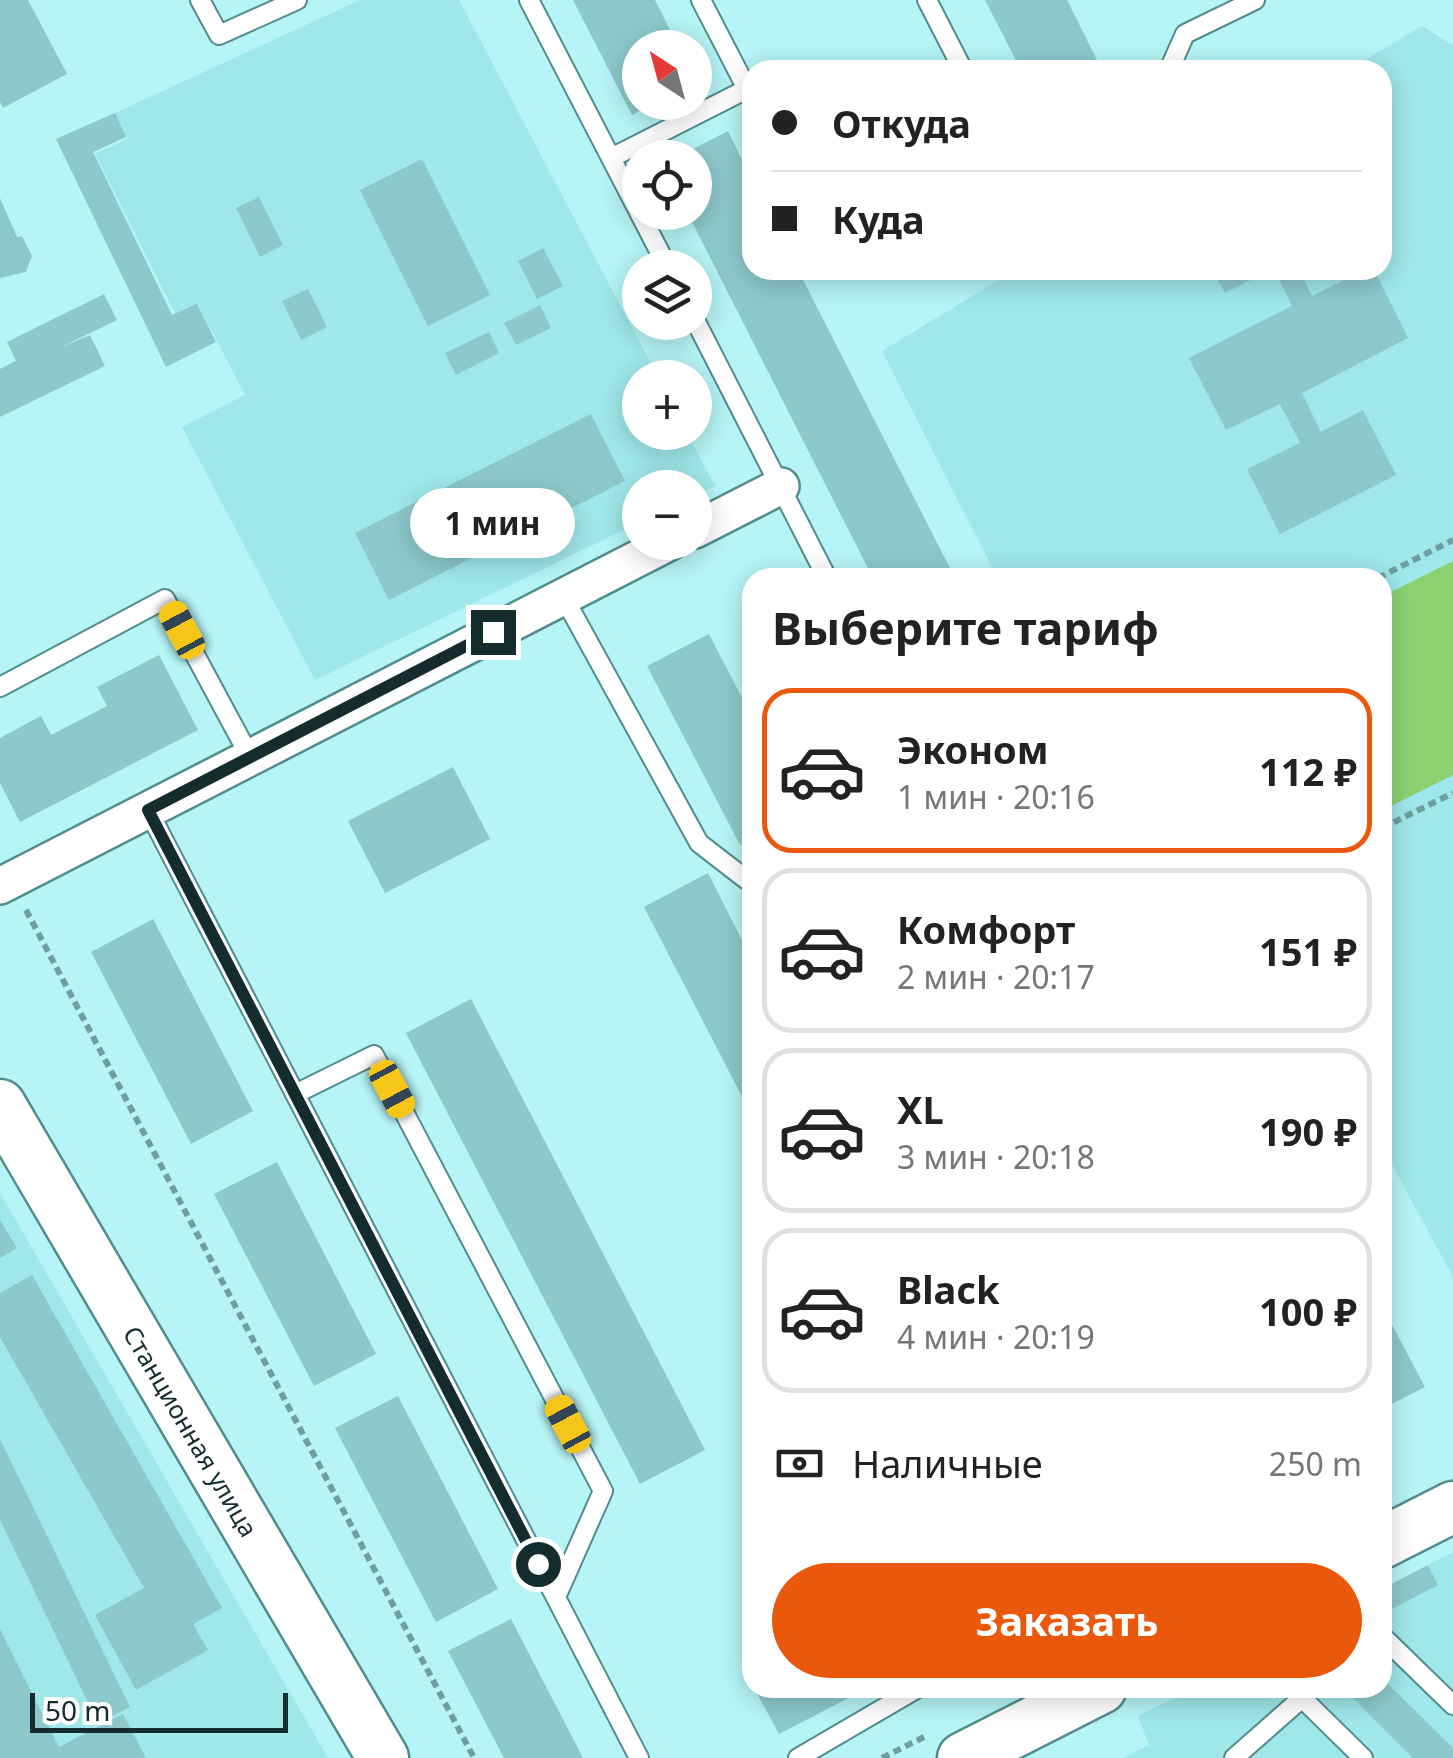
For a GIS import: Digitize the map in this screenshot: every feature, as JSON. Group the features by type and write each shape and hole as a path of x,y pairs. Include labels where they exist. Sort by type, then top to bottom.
{"main road":[{"name":"Станционная улица","path":"0,1106 383,1758"},
{"path":"1392,1539 1453,1507"},
{"path":"963,1758 1078,1698"}],"street":[{"path":"712,521 781,486"},
{"path":"4,875 148,810 634,560"}],"lane":[{"path":"200,0 220,36 297,0"},
{"path":"529,0 659,250"},
{"path":"701,0 742,78"},
{"path":"927,0 958,60"},
{"path":"1173,60 1185,34 1255,0"},
{"path":"611,158 742,97"},
{"path":"705,340 823,568"},
{"path":"562,596 699,842 742,876"},
{"path":"0,687 165,599 250,757"},
{"path":"148,810 639,1758"},
{"path":"295,1094 374,1055 603,1491 556,1597"},
{"path":"1392,1646 1453,1706"},
{"path":"798,1758 901,1698"},
{"path":"1234,1758 1302,1698 1363,1758"}],"path":[{"path":"1392,571 1453,540"},
{"path":"1392,823 1453,793"},
{"path":"4,875 474,1758"}],"shaded area":[{"path":"360,0 459,0 622,309 622,340 638,340 649,360 622,360 622,450 696,450 707,470 622,470 622,531 315,680 182,427 245,395 197,302 175,313 95,154 127,139 115,113"},
{"path":"1422,26 1453,45 1453,1277 1392,1165 1392,568 992,568 882,351 999,280 1392,280 1392,60 1365,60"},
{"path":"0,1193 208,1552 328,1758 0,1758"},
{"path":"1453,1552 1453,1758 1124,1758 1149,1745 1138,1716 1174,1698 1392,1698 1392,1584"}],"green space":[{"path":"1453,561 1453,775 1392,806 1392,592"}],"building":[{"path":"0,0 28,0 67,74 3,108 0,102"},
{"path":"573,0 655,0 670,30 622,30 622,96"},
{"path":"985,0 1067,0 1097,60 1016,60"},
{"path":"115,113 126,137 93,152 172,315 197,303 216,342 166,367 56,139"},
{"path":"728,131 742,160 742,280 803,280 950,568 868,568 712,261 712,250 706,250 696,230 712,230 711,140"},
{"path":"422,159 490,295 428,326 360,190"},
{"path":"259,197 283,245 260,257 236,208"},
{"path":"0,198 17,237 22,236 32,256 26,272 0,278"},
{"path":"543,248 563,286 537,299 518,261"},
{"path":"1218,280 1250,280 1225,293"},
{"path":"1279,280 1304,280 1312,296 1344,280 1379,280 1408,338 1302,393 1321,432 1363,410 1396,475 1280,534 1247,469 1300,443 1280,404 1226,430 1189,358 1292,306"},
{"path":"308,289 327,327 301,340 282,301"},
{"path":"104,294 117,320 57,349 90,335 105,366 0,417 0,369 16,361 7,342"},
{"path":"540,305 551,328 516,345 504,323"},
{"path":"489,332 499,353 456,375 445,353"},
{"path":"591,414 622,475 622,483 389,600 355,533"},
{"path":"709,634 742,698 742,844 740,845 647,666"},
{"path":"159,655 198,730 20,822 0,783 0,738 41,716 51,735 107,706 97,687"},
{"path":"453,767 490,839 385,893 348,821"},
{"path":"708,873 742,940 742,1097 644,907"},
{"path":"153,919 253,1111 191,1144 91,952"},
{"path":"471,999 705,1450 640,1484 406,1033"},
{"path":"277,1162 376,1354 314,1386 214,1194"},
{"path":"0,1220 17,1248 0,1258"},
{"path":"32,1275 222,1608 193,1624 208,1650 136,1690 95,1615 144,1588 0,1337 0,1293"},
{"path":"1392,1325 1425,1387 1392,1404"},
{"path":"398,1396 498,1589 436,1622 335,1428"},
{"path":"0,1439 130,1707 98,1723 0,1520"},
{"path":"1428,1565 1438,1585 1392,1609 1392,1584"},
{"path":"511,1619 583,1758 504,1758 448,1651"},
{"path":"0,1629 59,1747 123,1714 146,1758 0,1758"},
{"path":"1392,1688 1453,1748 1453,1758 1413,1758 1353,1698 1392,1698"},
{"path":"759,1698 849,1698 779,1734"}],"route":[{"path":"493,632 148,810 538,1564"}]}
